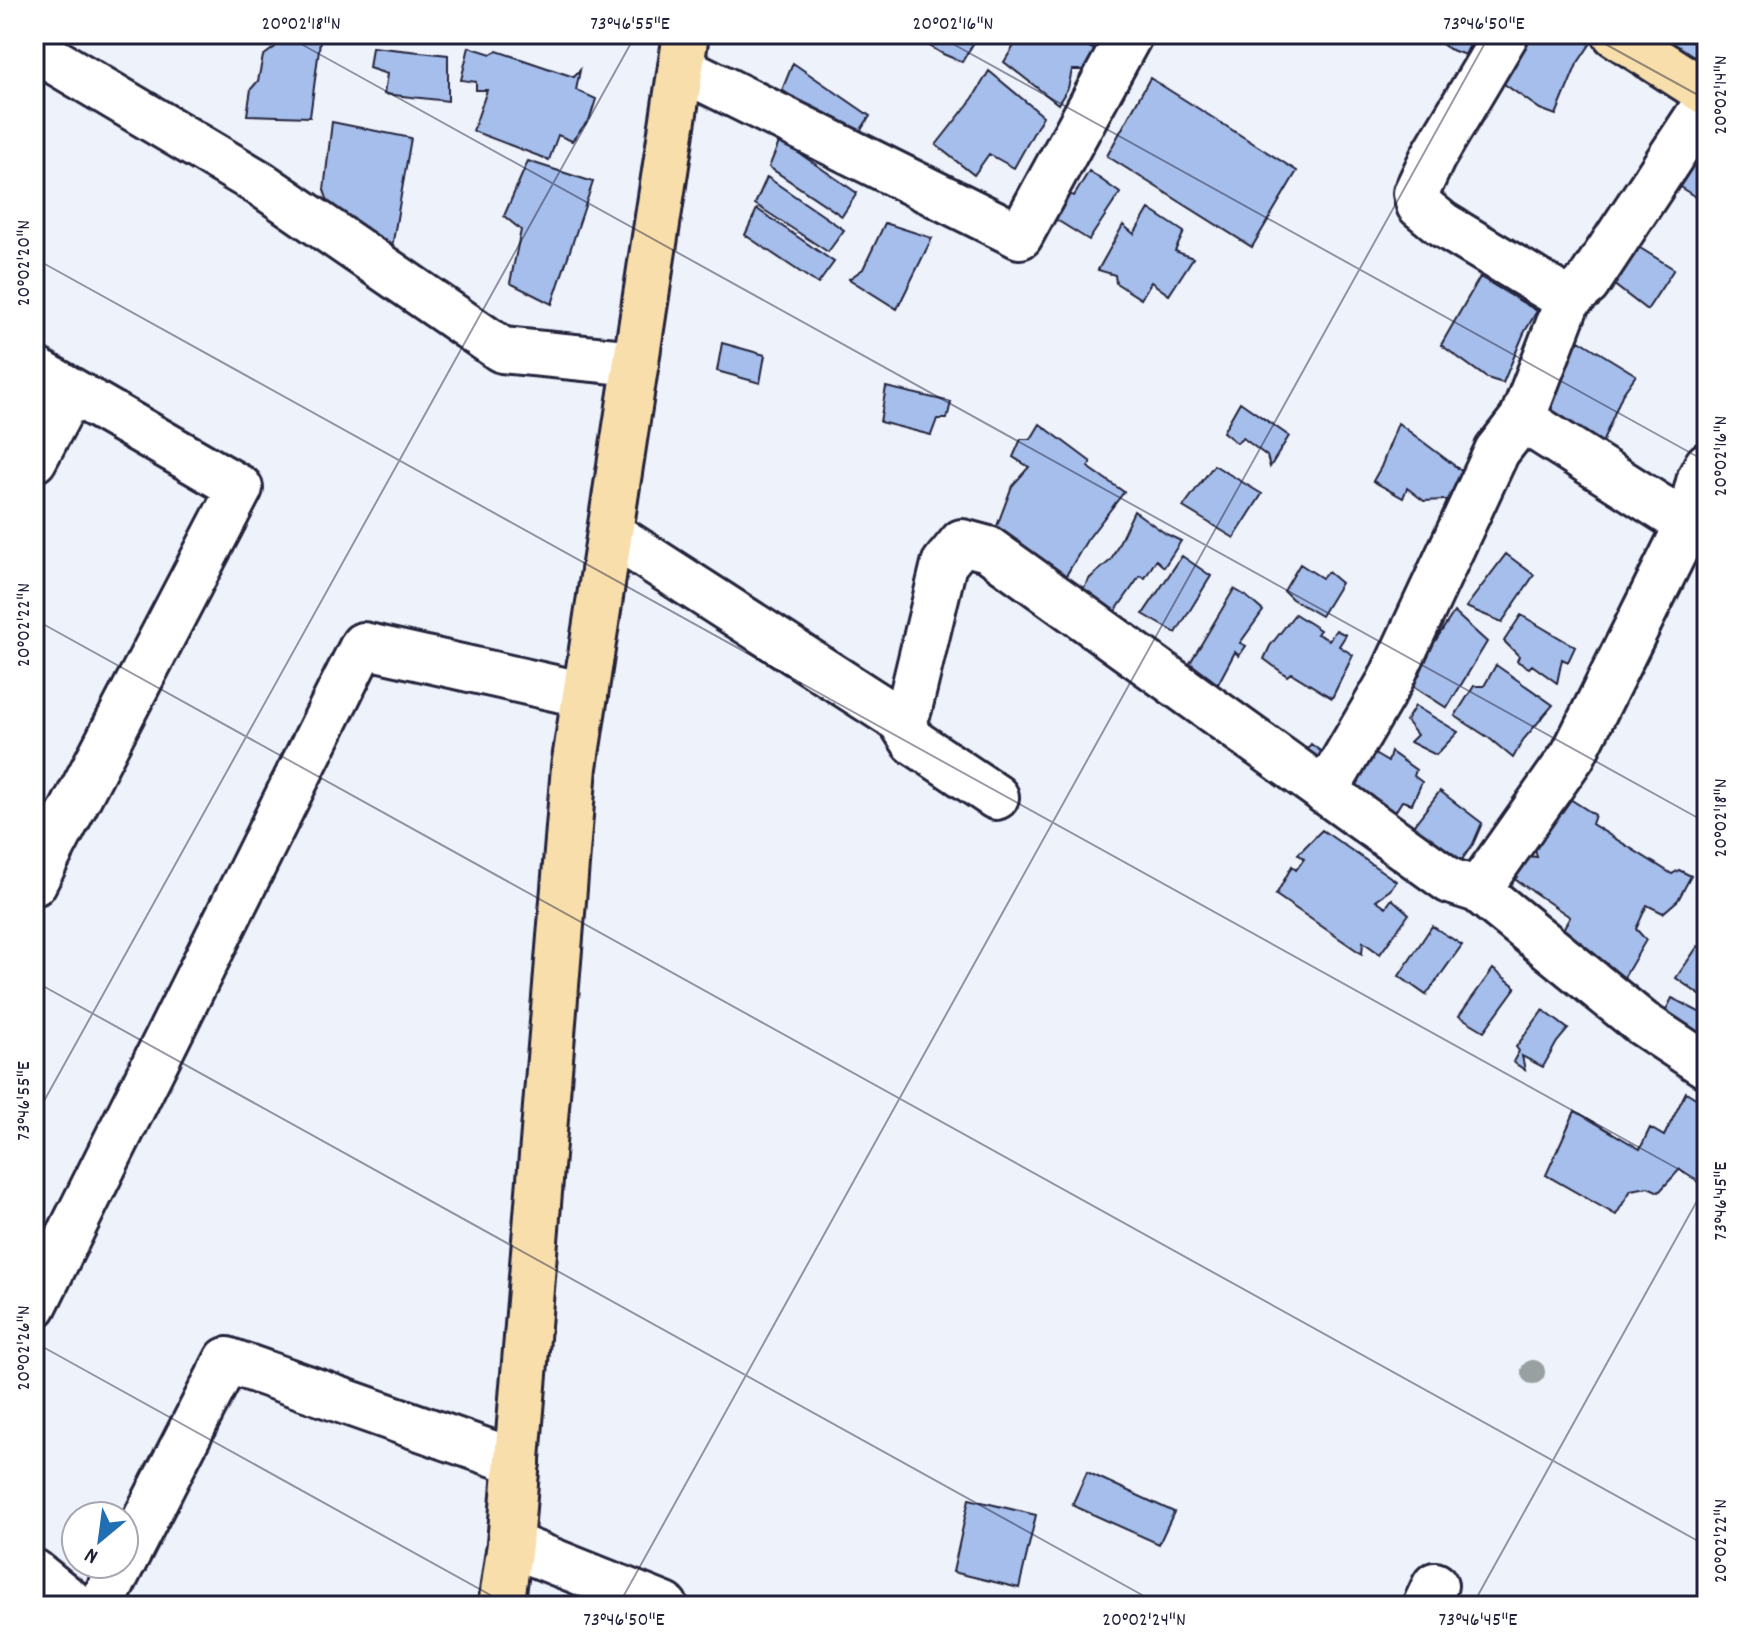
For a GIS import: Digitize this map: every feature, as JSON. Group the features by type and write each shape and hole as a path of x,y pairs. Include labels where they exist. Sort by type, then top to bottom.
{"main road":[{"path":"1615,34 1707,93"},
{"path":"501,1606 510,1544 574,767 683,51"}],"street":[{"path":"683,51 1020,236 1130,34"},
{"path":"1506,34 1433,157 1416,193 1419,205 1442,224 1568,300"},
{"path":"40,67 261,184 502,350 636,363"},
{"path":"1325,792 1389,683 1497,451 1522,419 1568,300 1587,284 1707,102"},
{"path":"34,369 240,488 34,883"},
{"path":"34,460 71,391"},
{"path":"1522,419 1697,531"},
{"path":"1478,890 1573,755 1697,531 1700,478 1707,465"},
{"path":"610,533 900,720 914,742 996,797"},
{"path":"900,720 909,709 944,564 962,542 988,549 1450,881 1478,890 1642,1023 1707,1066"},
{"path":"34,1306 363,645 585,695"},
{"path":"140,1529 227,1360 517,1462"},
{"path":"510,1544 665,1606"},
{"path":"34,1572 76,1606"},
{"path":"101,1606 114,1580"}],"building":[{"path":"281,34 321,34 310,117 247,115 251,89 258,81 263,56 275,47"},
{"path":"910,34 979,34 962,62"},
{"path":"1096,34 1089,47 1101,53 1085,70 1072,70 1068,88 1058,104 1004,62 1020,36"},
{"path":"1428,34 1475,34 1465,55 1449,49"},
{"path":"1520,34 1576,34 1591,43 1577,64 1556,115 1540,109 1494,77"},
{"path":"1655,34 1707,34 1707,54 1696,64"},
{"path":"372,47 448,55 448,101 384,94 387,74 369,68"},
{"path":"469,47 491,54 497,51 574,77 580,70 576,90 596,99 590,118 572,141 558,135 549,160 473,131 487,90 476,90 476,82 461,80"},
{"path":"793,63 870,116 855,139 782,90"},
{"path":"989,71 1043,116 1014,168 989,154 974,175 936,145 973,98"},
{"path":"1150,78 1297,171 1252,247 1107,156"},
{"path":"332,122 411,138 392,247 373,247 334,219 324,190"},
{"path":"780,140 857,193 842,216 769,167"},
{"path":"1706,146 1707,204 1675,184 1689,162"},
{"path":"528,161 593,182 552,304 510,283 521,230 504,216"},
{"path":"1089,171 1120,193 1089,240 1052,217 1066,193 1074,196"},
{"path":"767,177 844,230 828,252 755,204"},
{"path":"757,209 834,262 818,284 745,235"},
{"path":"1149,209 1184,232 1175,251 1193,258 1169,295 1151,282 1141,299 1116,283 1115,275 1098,270 1123,225 1134,234"},
{"path":"885,223 932,238 897,309 849,279 863,269"},
{"path":"1632,243 1674,269 1647,310 1604,277"},
{"path":"1480,277 1537,311 1503,383 1487,378 1441,345"},
{"path":"1579,340 1636,375 1622,395 1601,446 1539,409"},
{"path":"722,343 765,355 760,383 717,371"},
{"path":"886,387 951,402 947,419 937,419 931,435 880,422"},
{"path":"1240,402 1289,436 1270,467 1267,456 1243,438 1237,443 1223,432"},
{"path":"1398,423 1475,481 1465,499 1424,501 1407,488 1403,498 1373,481"},
{"path":"1040,424 1091,462 1088,467 1124,492 1087,540 1064,579 994,534 1012,486 1029,467 1013,457 1021,439 1031,439"},
{"path":"1214,465 1262,494 1234,538 1183,507"},
{"path":"1134,511 1181,541 1164,567 1156,560 1145,578 1140,576 1107,623 1072,605 1090,578 1111,560"},
{"path":"1506,554 1534,575 1502,622 1466,607"},
{"path":"1182,556 1211,576 1176,633 1143,614"},
{"path":"1300,564 1322,578 1328,572 1341,583 1321,616 1284,591"},
{"path":"1234,589 1263,611 1240,643 1246,646 1239,656 1235,652 1218,684 1190,663"},
{"path":"1454,612 1487,642 1447,708 1408,683"},
{"path":"1295,614 1320,630 1317,634 1329,640 1336,630 1346,635 1339,646 1353,655 1332,698 1291,673 1287,676 1264,659 1270,646"},
{"path":"1521,615 1575,647 1568,662 1562,659 1557,683 1532,665 1529,668 1517,661 1519,656 1504,641"},
{"path":"1496,665 1553,705 1523,740 1513,758 1455,716 1474,686 1484,686"},
{"path":"1415,706 1458,732 1436,755 1410,742 1417,735 1406,721"},
{"path":"1311,744 1327,756 1314,772 1299,759"},
{"path":"1371,752 1388,762 1391,752 1416,770 1414,776 1422,782 1412,804 1402,801 1387,825 1337,791"},
{"path":"1440,791 1482,823 1456,874 1401,842"},
{"path":"1559,792 1595,815 1592,824 1672,874 1679,870 1691,876 1678,900 1663,913 1647,905 1636,929 1646,940 1615,993 1555,943 1570,917 1513,878 1528,856 1537,857 1533,841"},
{"path":"1322,830 1396,881 1376,900 1386,907 1392,899 1409,914 1380,954 1363,942 1362,954 1276,895 1292,866 1296,870 1304,859 1298,854"},
{"path":"1432,926 1462,945 1426,995 1399,976"},
{"path":"1698,946 1707,952 1707,1000 1676,978"},
{"path":"1493,969 1516,987 1484,1031 1459,1016"},
{"path":"1672,998 1707,1016 1707,1042 1662,1018"},
{"path":"1543,1010 1568,1029 1543,1067 1522,1056 1525,1070 1513,1062 1519,1051 1516,1047"},
{"path":"1686,1092 1707,1105 1707,1189 1680,1169 1659,1192 1648,1187 1631,1190 1616,1215 1546,1175 1575,1111 1640,1149 1650,1128 1664,1136"},
{"path":"1087,1472 1174,1512 1159,1544 1072,1505"},
{"path":"969,1499 1036,1515 1019,1588 953,1572"}]}
